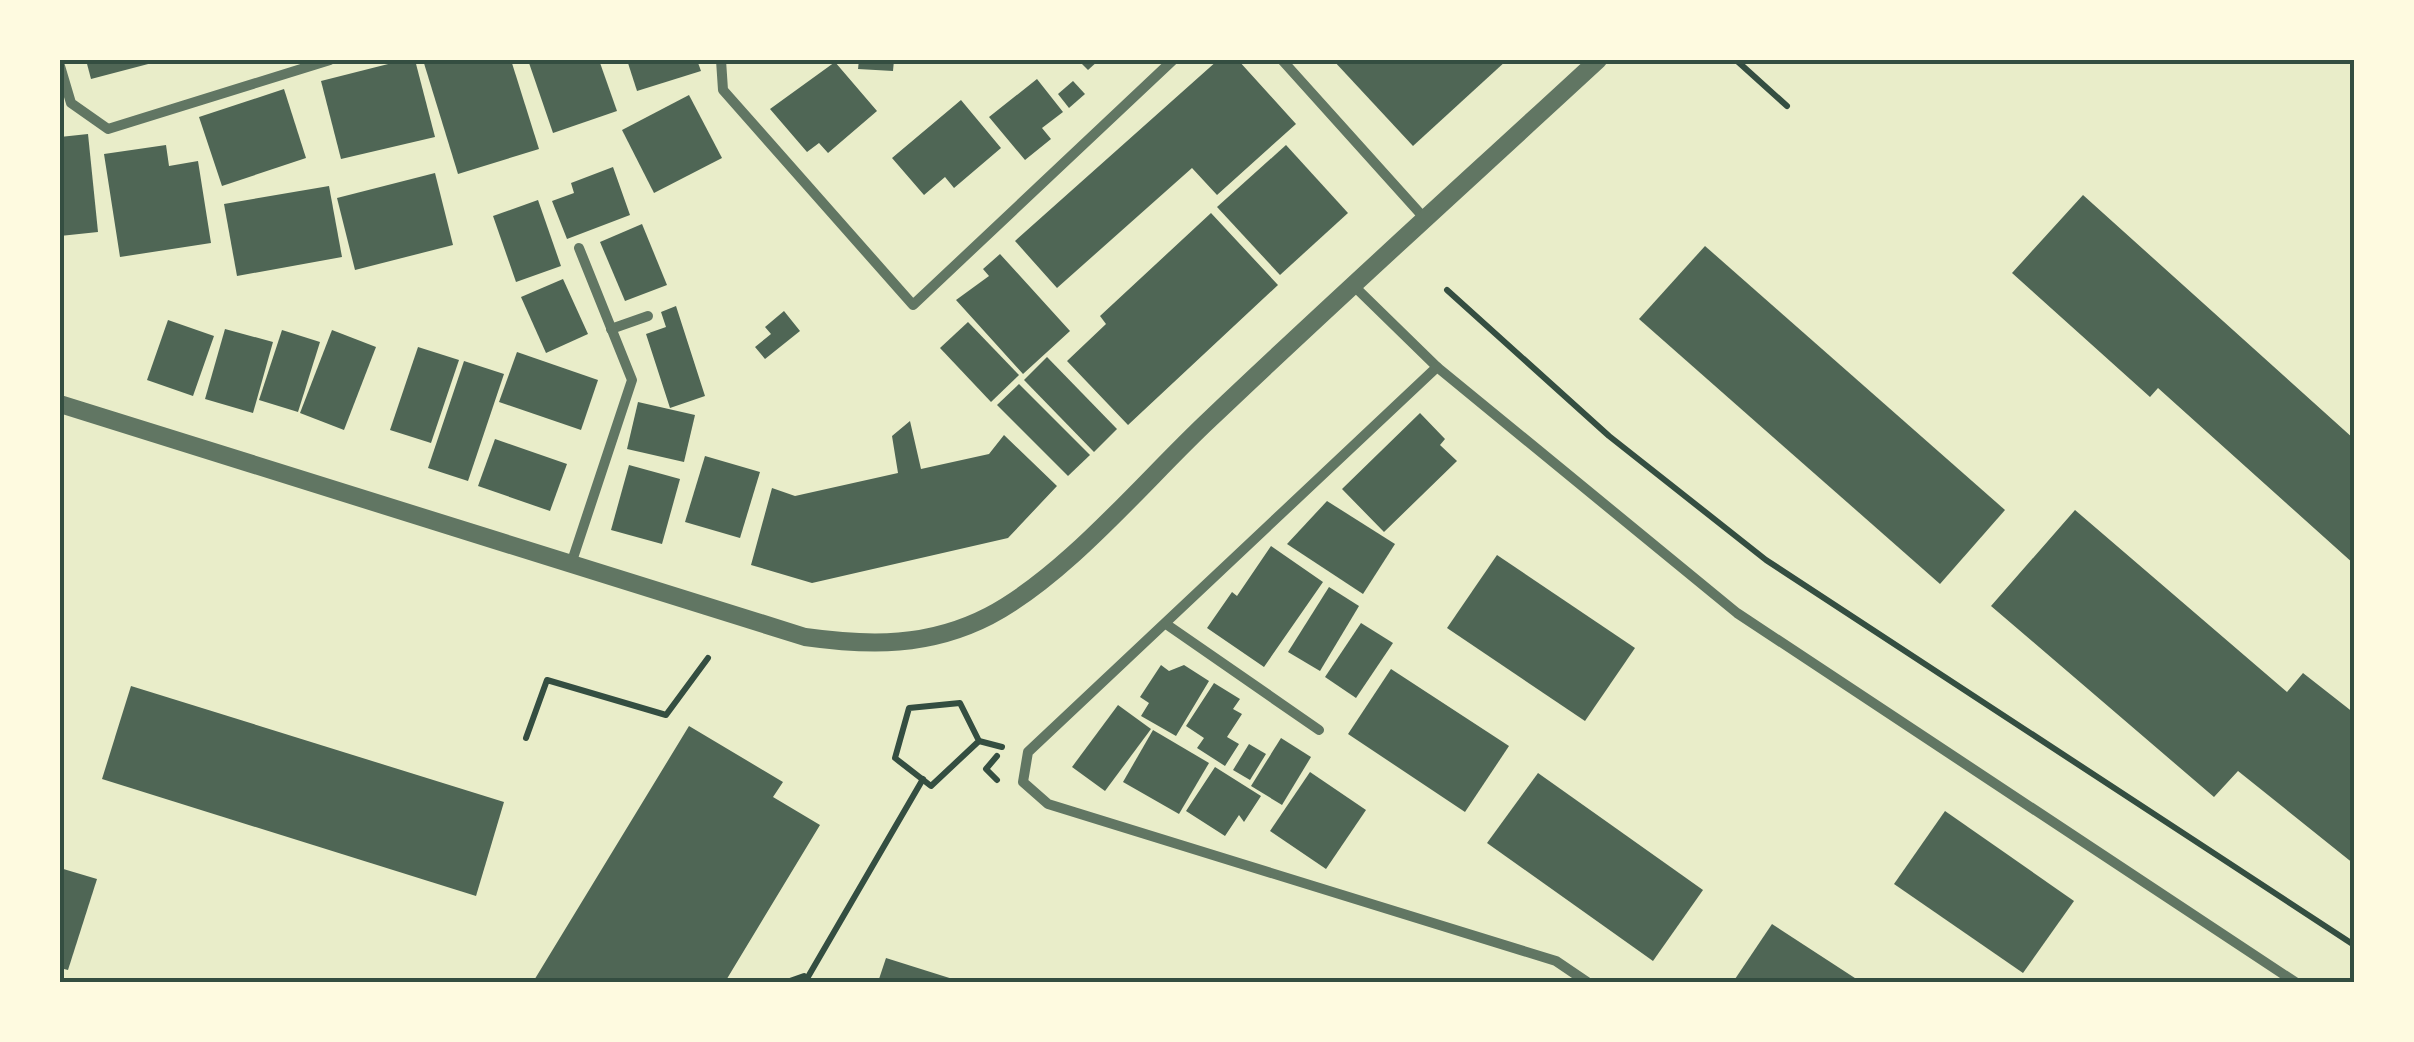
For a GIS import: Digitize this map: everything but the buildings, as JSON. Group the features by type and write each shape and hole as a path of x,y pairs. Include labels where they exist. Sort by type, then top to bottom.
{"street":[{"path":"60,66 71,102 108,129 330,60"},
{"path":"722,60 722,90 913,305 1173,60"},
{"path":"1282,60 1426,220"},
{"path":"60,404 806,636 864,645 923,641 989,616 1042,582 1598,60"},
{"path":"571,564 632,380 579,248"},
{"path":"1354,286 1437,367 1736,613 2296,982"},
{"path":"611,329 648,316"},
{"path":"1437,367 1028,752 1023,782 1048,804 1556,962 1587,982"},
{"path":"1166,624 1319,730"}],"path":[{"path":"1736,60 1787,106"},
{"path":"1447,290 1609,436 1766,560 2354,945"},
{"path":"526,738 548,680 666,715 708,658"},
{"path":"960,703 979,741 931,786 923,779 894,758 909,708 960,703"},
{"path":"787,982 804,979 923,779"}]}
